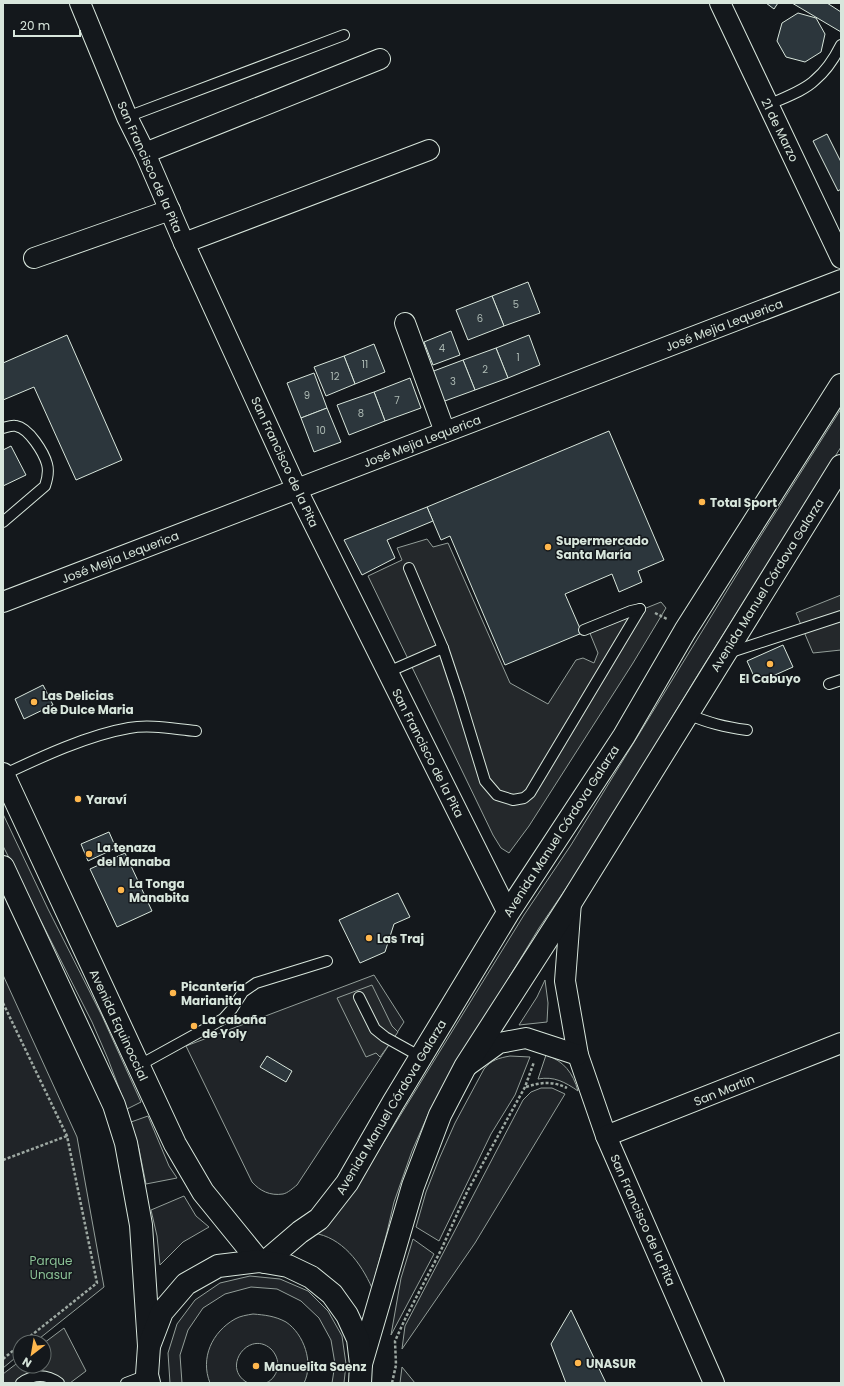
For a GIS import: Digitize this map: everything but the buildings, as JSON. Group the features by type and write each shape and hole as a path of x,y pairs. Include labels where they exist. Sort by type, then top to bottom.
{"main road":[{"name":"Avenida Manuel Córdova Galarza","path":"262,1262 319,1219 347,1183 420,1057 508,913 624,736 686,631 841,386"},
{"name":"Avenida Manuel Córdova Galarza","path":"361,1374 412,1186 440,1115 465,1067 571,902 841,466"},
{"name":"Avenida Equinoccial","path":"3,774 175,1144 203,1192 262,1262"},
{"path":"3,867 114,1105 126,1143 141,1225 149,1346 148,1379"},
{"path":"149,1346 162,1312 186,1284 218,1266 262,1262 288,1266 311,1277 332,1294 347,1315 358,1339 361,1374"}],"street":[{"name":"San Francisco de la Pita","path":"80,3 127,117 145,153 184,243 297,490 508,913"},
{"name":"21 de Marzo","path":"720,3 841,258"},
{"path":"145,153 380,59"},
{"path":"184,243 429,150"},
{"path":"34,258 170,210"},
{"name":"José Mejia Lequerica","path":"3,602 841,280"},
{"path":"405,323 445,432"},
{"name":"San Francisco de la Pita","path":"571,902 565,981 578,1055 606,1136 714,1383"},
{"path":"465,1067 500,1043 526,1038 578,1055"},
{"name":"San Martin","path":"606,1136 841,1043"}],"lane":[{"path":"127,117 344,35"},
{"path":"768,105 815,81 836,56 841,45"},
{"path":"3,428 16,426 24,430 36,442 48,465 48,478 45,486 3,522"},
{"path":"409,568 442,648 459,696 485,782 497,795 513,800 524,798 530,793 640,609"},
{"path":"584,630 631,611 640,609"},
{"path":"724,654 841,616"},
{"path":"388,672 442,648"},
{"path":"829,684 841,680"},
{"path":"687,714 709,723 747,730"},
{"path":"3,774 34,760 95,737 130,728 156,727 196,731"},
{"path":"138,1066 224,1018 243,992 256,984 327,960"},
{"path":"359,997 375,1029 385,1037 420,1057"},
{"path":"21,1383 40,1375 53,1378 59,1383"},
{"path":"126,1383 148,1379"}],"path":[{"path":"640,609 665,618 686,631"},
{"path":"3,1003 67,1136 97,1283 34,1334"},
{"path":"392,1383 396,1365 396,1341 406,1317 441,1250 467,1192 525,1087 537,1056"},
{"path":"525,1087 551,1082 566,1087 571,1092"},
{"path":"3,1160 67,1136"},
{"path":"3,1358 12,1351"}],"green space":[{"path":"841,409 841,447 699,673 588,856 539,928 430,1110 412,1151 394,1202 372,1288 362,1269 342,1246 323,1235 313,1233 361,1179 524,915 571,845 755,545"},
{"path":"3,814 48,909 102,1016 141,1102 127,1109 92,1022 3,846"},
{"name":"Parque Unasur","path":"3,975 77,1137 104,1287 45,1334 12,1334 12,1361 3,1368"},
{"path":"374,975 404,1022 297,1185 289,1192 283,1194 274,1194 258,1188 252,1182 186,1046"},
{"path":"545,980 548,1003 547,1022 519,1025 537,997"},
{"path":"546,1055 563,1064 567,1068 578,1091 559,1080 549,1078 538,1079"},
{"path":"510,1056 530,1057 515,1095 491,1134 439,1241 416,1227 426,1192 455,1123 484,1069 489,1063"},
{"path":"541,1088 552,1088 565,1094 475,1243 402,1349 405,1326 523,1100 531,1092"},
{"path":"148,1116 169,1166 177,1178 146,1184 139,1149 131,1122"},
{"path":"184,1196 196,1216 209,1227 183,1242 160,1265 157,1236 151,1210"},
{"path":"413,1239 434,1254 391,1335 401,1278"},
{"path":"250,1276 280,1279 308,1291 328,1311 342,1336 346,1364 344,1383 332,1383 335,1364 331,1340 319,1318 301,1301 277,1289 251,1287 225,1294 203,1308 188,1330 180,1355 182,1383 170,1383 168,1353 177,1324 195,1300 220,1283"},
{"path":"253,1314 278,1318 286,1322 298,1334 306,1350 307,1358 308,1367 304,1383 266,1383 276,1374 278,1366 277,1359 271,1349 263,1344 254,1344 247,1347 237,1360 237,1369 240,1376 248,1383 210,1383 206,1364 207,1355 214,1338 227,1324 235,1319 241,1316"},
{"path":"402,1367 415,1383 400,1383"}],"shaded area":[{"path":"427,539 433,547 448,543 510,683 548,704 576,660 583,658 594,663 598,653 589,631 661,602 666,608 633,663 529,826 509,853 501,848 493,835 368,576 402,560 397,548"},
{"path":"841,595 841,650 813,653 796,613"},
{"path":"372,985 392,1026 398,1032 380,1057 376,1053 366,1057 337,998"},
{"path":"64,1328 86,1371 70,1383 3,1383 3,1374 12,1367 12,1374 52,1374 52,1337"}],"place":[{"name":"Total Sport","path":"702,502"},
{"name":"Supermercado Santa María","path":"548,547"},
{"name":"El Cabuyo","path":"770,664"},
{"name":"Las Delicias de Dulce Maria","path":"34,702"},
{"name":"Yaraví","path":"78,799"},
{"name":"La tenaza del Manaba","path":"89,854"},
{"name":"La Tonga Manabita","path":"121,890"},
{"name":"Las Traj","path":"369,938"},
{"name":"Picantería Marianita","path":"173,993"},
{"name":"La cabaña de Yoly","path":"194,1026"},
{"name":"UNASUR","path":"578,1363"},
{"name":"Manuelita Saenz","path":"256,1366"}]}
